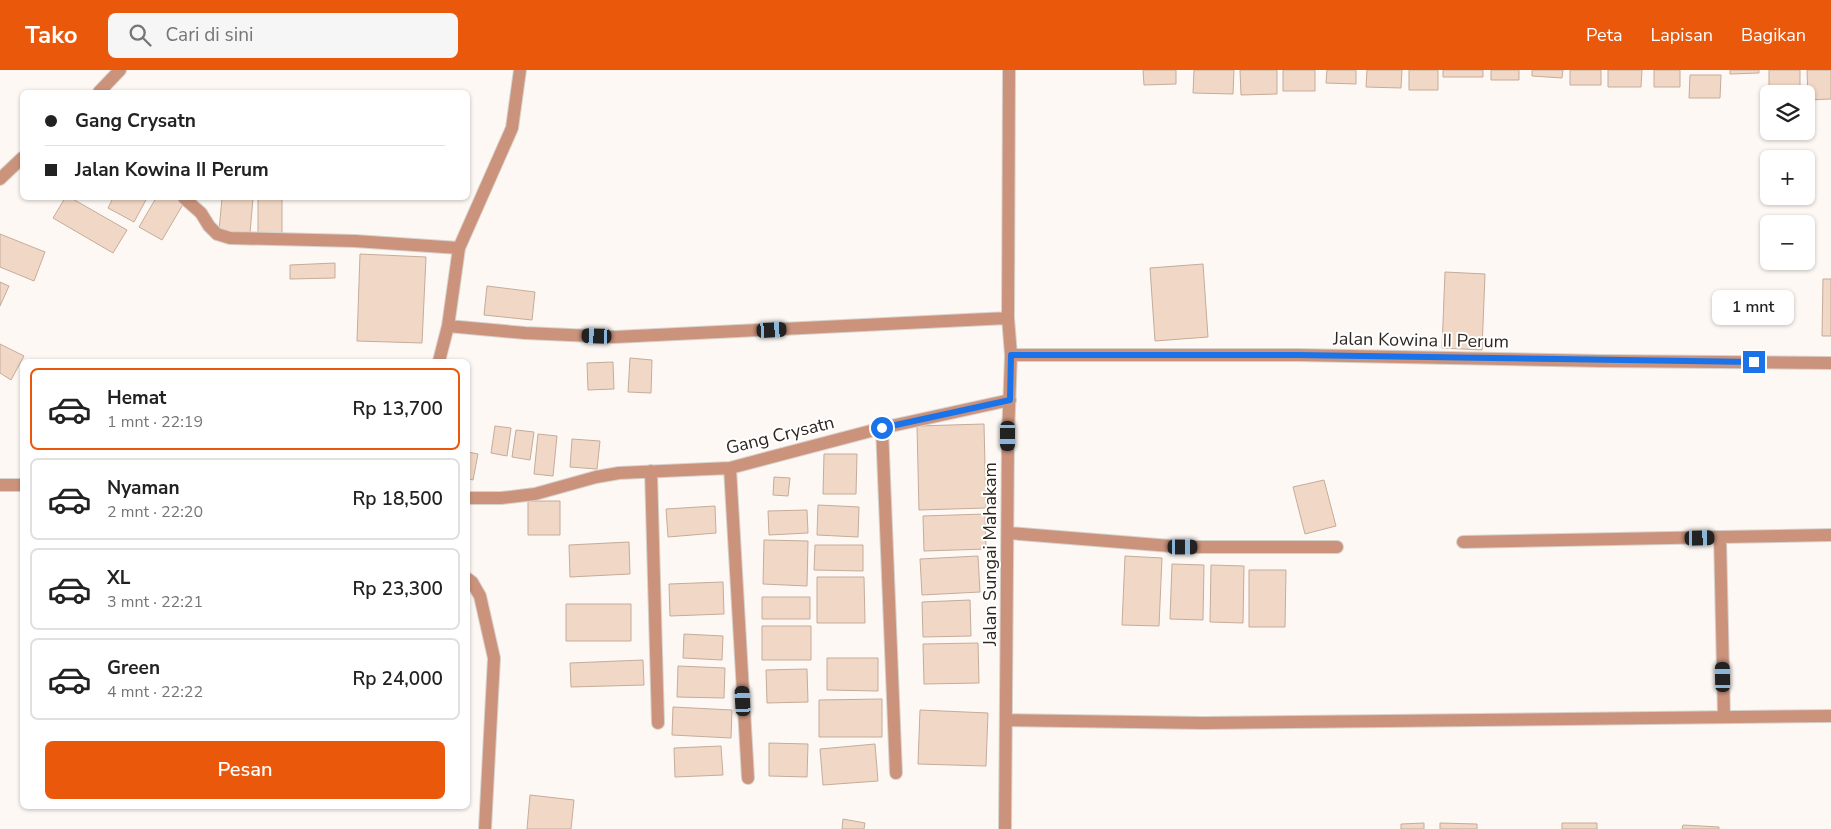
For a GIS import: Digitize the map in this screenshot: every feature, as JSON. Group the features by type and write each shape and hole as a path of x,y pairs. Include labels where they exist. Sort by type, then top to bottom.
{"street":[{"path":"100,90 120,70"},
{"path":"440,359 448,326 459,248 512,128 520,70"},
{"name":"Jalan Sungai Mahakam","path":"1005,829 1008,436 1011,355 1008,318 1009,70"},
{"path":"0,179 20,160"},
{"path":"186,200 201,213 209,226 217,234 230,238 355,241 459,248"},
{"path":"448,326 524,333 615,337 1008,318"},
{"name":"Jalan Kowina II Perum","path":"1011,355 1298,355 1591,361 1831,363"},
{"name":"Gang Crysatn","path":"470,498 501,498 535,494 596,478 651,471 730,468 882,428 1010,400"},
{"path":"882,428 896,773"},
{"path":"730,468 748,778"},
{"path":"651,471 658,723"},
{"path":"0,485 20,485"},
{"path":"1008,533 1183,547 1337,547"},
{"path":"1463,542 1831,536"},
{"path":"1720,537 1724,717"},
{"path":"470,580 480,596 494,658 486,829"},
{"path":"1007,720 1203,723 1831,716"}],"building":[{"path":"1143,70 1176,70 1176,84 1144,85"},
{"path":"1194,70 1234,70 1233,94 1193,93"},
{"path":"1240,70 1277,70 1277,94 1241,95"},
{"path":"1283,70 1315,70 1315,91 1283,91"},
{"path":"1327,70 1356,70 1356,84 1326,83"},
{"path":"1367,70 1402,70 1401,88 1366,87"},
{"path":"1409,70 1438,70 1438,90 1409,90"},
{"path":"1443,70 1483,70 1483,77 1443,77"},
{"path":"1491,70 1519,70 1519,80 1491,80"},
{"path":"1532,70 1563,70 1562,78 1532,76"},
{"path":"1570,70 1601,70 1601,85 1570,85"},
{"path":"1608,70 1642,70 1641,87 1608,87"},
{"path":"1654,70 1680,70 1680,87 1654,87"},
{"path":"1730,70 1759,70 1759,73 1730,74"},
{"path":"1769,70 1800,70 1800,85 1769,85"},
{"path":"1807,70 1831,70 1831,99 1815,100 1815,85 1808,85"},
{"path":"1690,75 1721,75 1720,98 1689,98"},
{"path":"64,200 74,200 127,230 113,253 53,218"},
{"path":"112,200 146,200 134,222 108,208"},
{"path":"155,200 185,201 162,240 139,227"},
{"path":"222,200 253,200 250,233 219,231"},
{"path":"258,200 282,200 282,234 258,234"},
{"path":"0,234 45,252 34,281 0,267"},
{"path":"360,254 426,257 422,343 357,341"},
{"path":"335,263 335,278 290,279 290,265"},
{"path":"1203,264 1208,337 1155,341 1150,268"},
{"path":"1445,272 1485,274 1482,350 1442,348"},
{"path":"1823,279 1831,279 1831,336 1822,336"},
{"path":"0,282 9,286 0,306"},
{"path":"487,286 535,292 532,320 484,315"},
{"path":"0,344 24,356 20,359 20,363 11,380 0,373"},
{"path":"630,358 652,360 651,393 628,392"},
{"path":"613,362 614,389 588,390 587,363"},
{"path":"984,424 986,508 919,510 917,426"},
{"path":"495,426 511,428 507,456 491,453"},
{"path":"516,430 534,432 530,460 512,457"},
{"path":"538,434 557,436 553,476 534,474"},
{"path":"572,439 600,441 597,469 570,467"},
{"path":"470,452 478,454 473,480 470,479"},
{"path":"824,454 857,454 856,494 823,494"},
{"path":"774,477 790,478 788,496 773,495"},
{"path":"1324,480 1336,526 1305,534 1293,487"},
{"path":"528,501 560,501 560,535 528,535"},
{"path":"818,505 859,507 858,537 817,535"},
{"path":"715,506 716,533 668,537 666,509"},
{"path":"807,510 808,533 769,535 768,511"},
{"path":"985,514 986,549 924,551 923,516"},
{"path":"764,540 808,541 807,586 763,584"},
{"path":"629,542 630,574 570,577 569,545"},
{"path":"815,545 863,545 863,571 814,570"},
{"path":"978,556 980,592 922,595 920,559"},
{"path":"1125,556 1162,558 1159,626 1122,625"},
{"path":"1172,564 1204,565 1203,620 1170,619"},
{"path":"1211,565 1244,566 1243,623 1210,622"},
{"path":"1249,570 1286,570 1285,627 1249,627"},
{"path":"817,577 864,577 865,623 817,623"},
{"path":"723,582 724,614 670,616 669,584"},
{"path":"762,597 810,597 810,619 762,619"},
{"path":"970,600 971,636 923,637 922,602"},
{"path":"566,604 631,604 631,641 566,641"},
{"path":"762,626 811,626 811,660 762,660"},
{"path":"684,634 723,636 722,660 683,658"},
{"path":"978,643 979,683 924,684 923,644"},
{"path":"827,658 878,658 878,691 827,690"},
{"path":"643,660 644,685 571,687 570,663"},
{"path":"678,666 725,668 724,698 677,697"},
{"path":"807,669 808,702 767,703 766,670"},
{"path":"882,699 882,737 819,737 819,700"},
{"path":"673,707 732,710 731,738 672,735"},
{"path":"920,710 988,713 986,766 918,764"},
{"path":"769,743 808,744 807,777 769,776"},
{"path":"875,744 878,781 823,785 820,749"},
{"path":"721,746 723,775 675,777 674,748"},
{"path":"530,795 574,800 571,829 527,829"},
{"path":"843,819 865,823 864,829 842,829"},
{"path":"1424,823 1424,829 1401,829 1401,824"},
{"path":"1440,823 1477,824 1477,829 1440,829"},
{"path":"1562,823 1597,823 1597,829 1562,829"},
{"path":"1683,825 1719,827 1719,829 1682,829"}],"route":[{"path":"882,428 1010,400 1011,355 1298,355 1754,362"}]}
